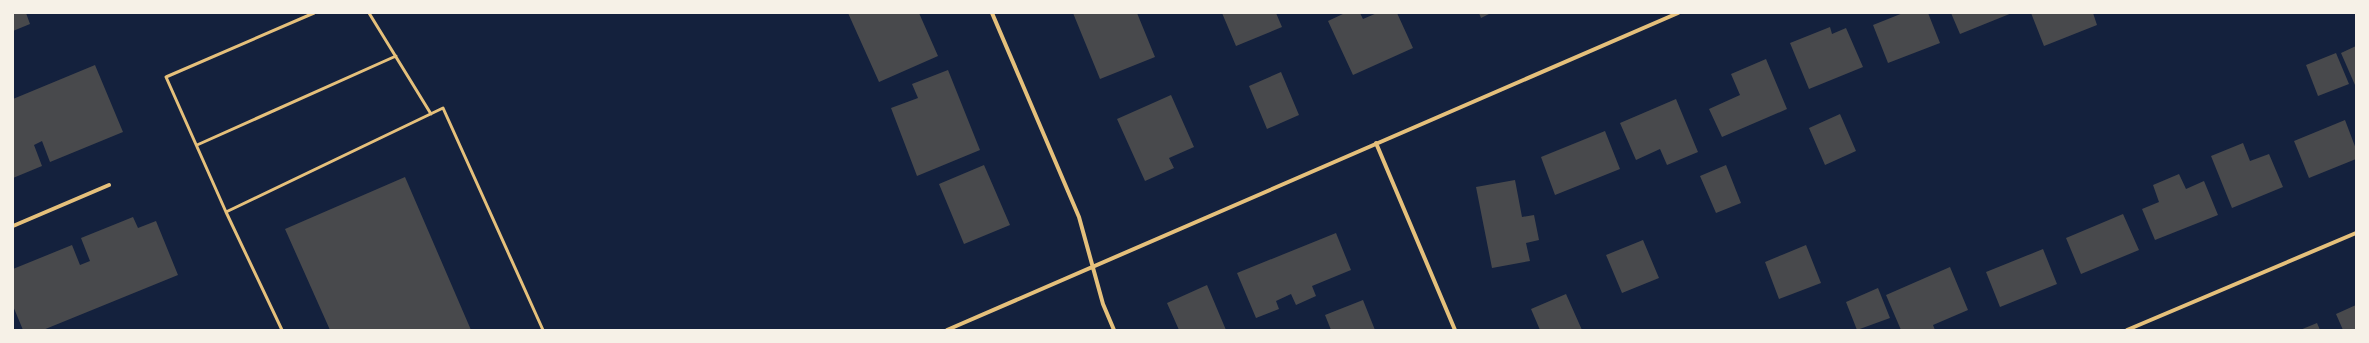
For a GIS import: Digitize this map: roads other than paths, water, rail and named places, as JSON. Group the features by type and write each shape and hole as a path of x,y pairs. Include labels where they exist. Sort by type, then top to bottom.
{"street":[{"path":"992,13 1079,217 1103,304 1114,330"},
{"path":"947,330 1678,13"},
{"path":"1376,143 1455,330"},
{"path":"13,226 109,185"},
{"path":"2127,330 2356,233"}],"lane":[{"path":"282,330 226,212 166,77 314,13"},
{"path":"369,13 431,114"},
{"path":"196,145 396,56"},
{"path":"226,212 443,108 543,330"}]}
